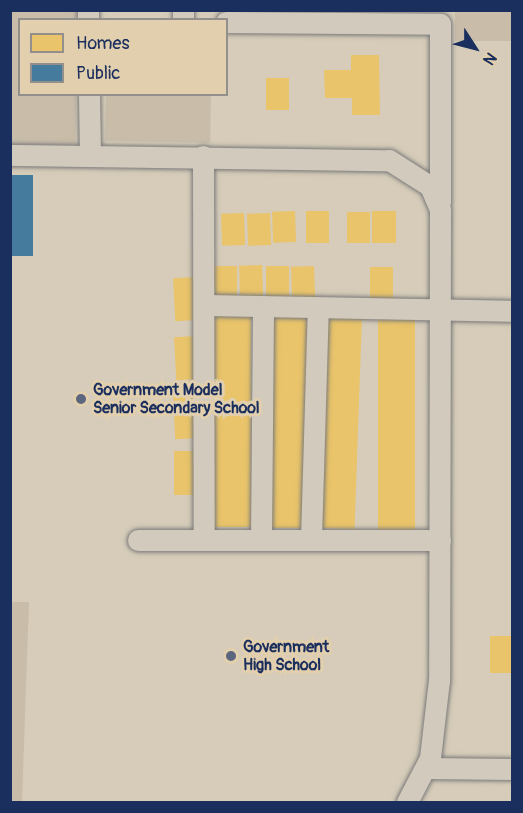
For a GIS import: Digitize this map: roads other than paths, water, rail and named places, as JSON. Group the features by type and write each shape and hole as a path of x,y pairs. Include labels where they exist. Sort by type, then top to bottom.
{"street":[{"path":"228,22 282,16 382,17 440,24 439,680 426,768 407,802"},
{"path":"89,96 90,156"},
{"path":"10,155 389,160 430,186 440,209"},
{"path":"204,156 204,539"},
{"path":"204,305 513,311"},
{"path":"261,539 263,307"},
{"path":"311,539 318,308"},
{"path":"138,540 440,540"},
{"path":"426,768 513,769"}],"place":[{"name":"Government Model Senior Secondary School","path":"81,399"},
{"name":"Government High School","path":"231,656"}]}
